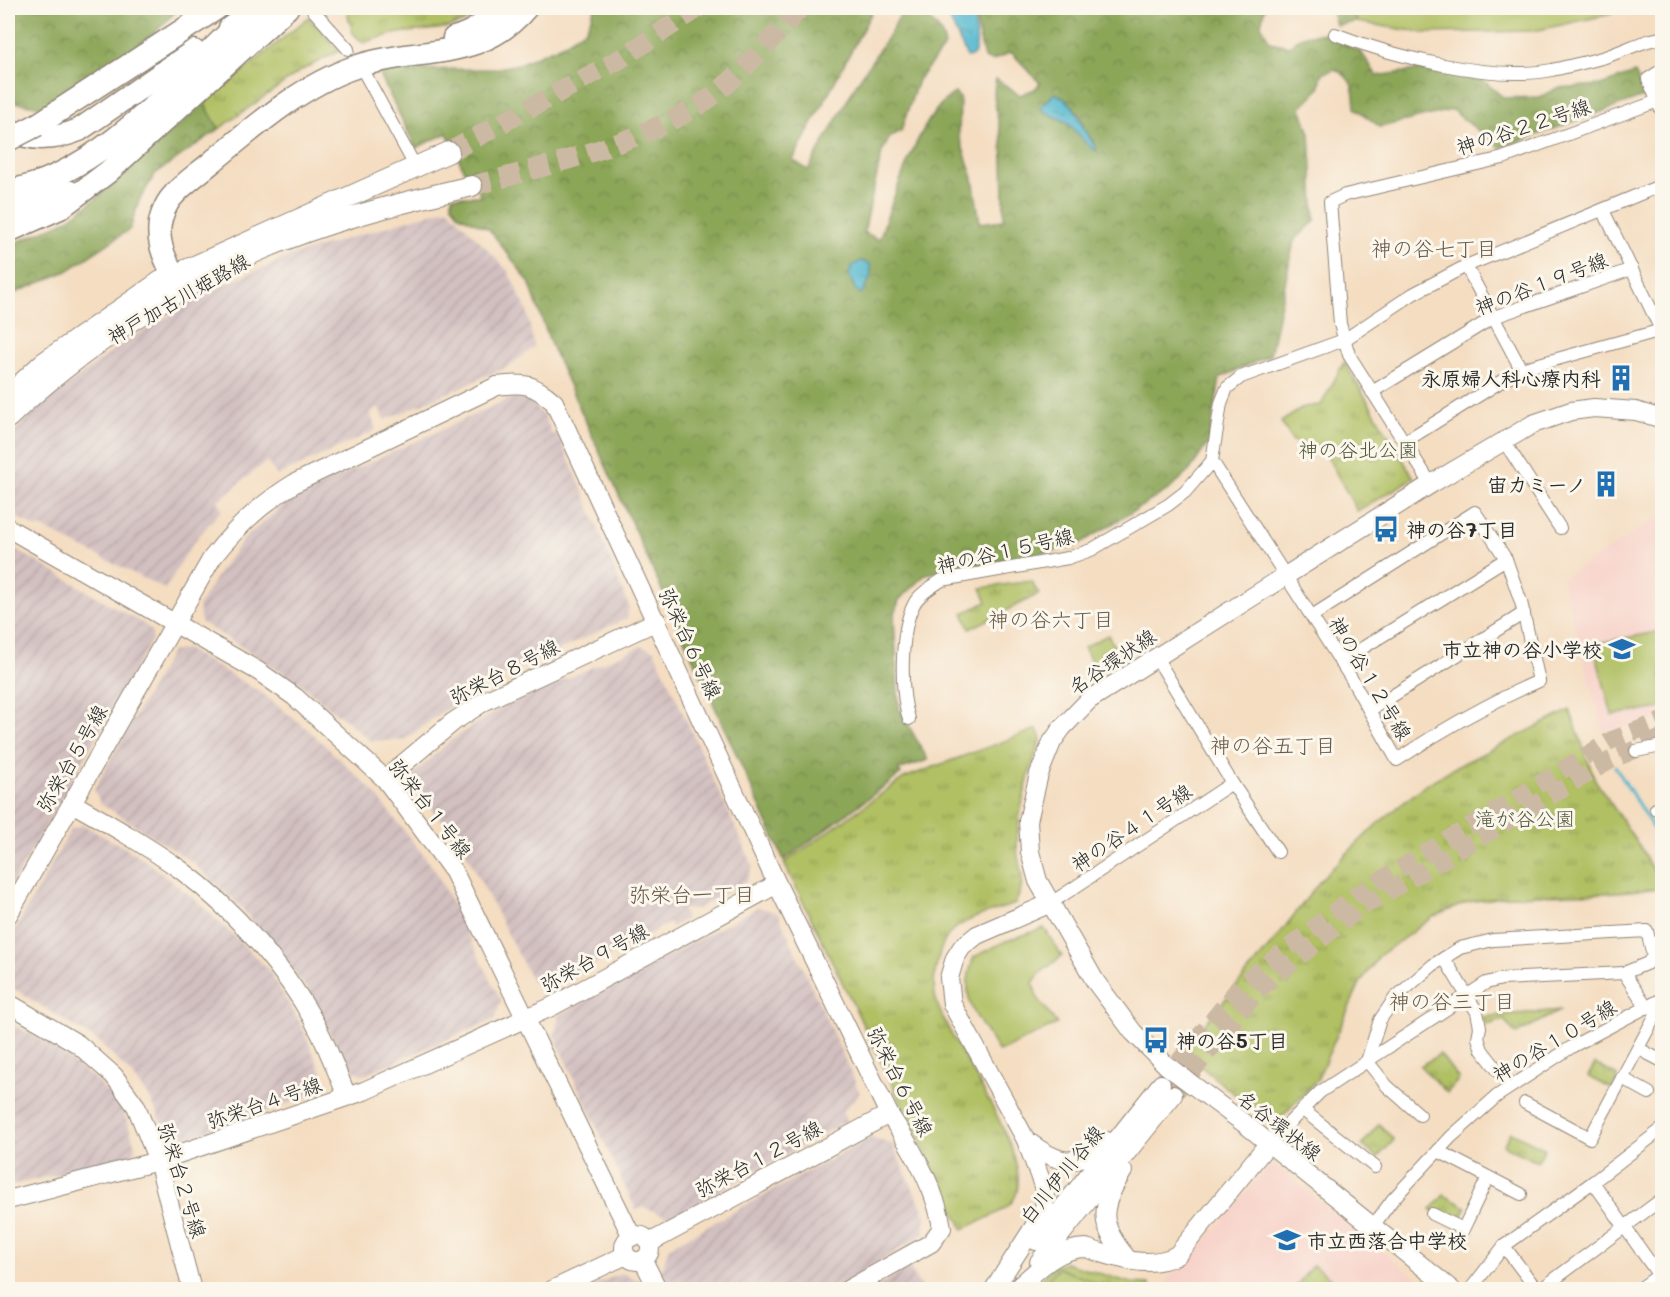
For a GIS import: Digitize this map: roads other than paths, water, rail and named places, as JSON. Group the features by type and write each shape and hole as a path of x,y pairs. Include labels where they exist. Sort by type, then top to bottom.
{"highway":[{"path":"141,86 219,8"},
{"path":"8,140 37,124 219,8"},
{"path":"8,130 39,139 61,137 93,122 141,86 252,22 287,8"},
{"path":"172,286 150,255 148,230 151,214 166,187 193,163 284,95 324,69 387,47 459,37 484,22 497,8"},
{"path":"172,286 160,242 160,222 169,200 227,149 325,79 379,59 415,53 444,52 480,43 502,32 526,8"},
{"path":"8,191 51,177 96,154 252,22 303,9"},
{"path":"8,231 60,208 108,172 252,22"},
{"path":"8,209 71,191 108,172"}],"main road":[{"name":"神戸加古川姫路線","path":"8,396 43,363 172,286 415,166 449,152"},
{"name":"神戸加古川姫路線","path":"8,418 74,360 172,286 258,251 381,208 472,186"}],"street":[{"path":"303,9 348,49"},
{"path":"1335,34 1375,49 1433,63 1522,72 1549,70 1604,57 1662,38"},
{"path":"1660,107 1648,79 1662,70"},
{"path":"364,74 415,166"},
{"name":"神の谷２２号線","path":"1344,340 1339,315 1330,202 1345,195 1503,158 1660,107"},
{"path":"1212,461 1221,403 1227,388 1241,377 1344,340 1413,294 1466,266 1661,189"},
{"path":"1404,442 1521,369 1662,331 1604,210"},
{"path":"1466,266 1521,369"},
{"name":"神の谷１９号線","path":"1372,392 1494,317 1632,269"},
{"path":"1344,340 1349,355 1431,484"},
{"name":"弥栄台６号線","path":"174,622 212,558 234,531 267,500 295,483 497,386 522,382 541,391 554,402 777,884 889,1114 902,1132 940,1209 942,1228 931,1243 848,1290"},
{"name":"名谷環状線","path":"1452,1290 1166,1065 1133,1032 1095,981 1038,881 1030,852 1028,821 1033,794 1045,757 1062,728 1089,700 1431,484 1504,441 1549,418 1594,408 1636,411 1662,419"},
{"path":"1504,441 1560,528"},
{"name":"神の谷１２号線","path":"1212,461 1312,616 1397,760 1445,728 1539,681 1524,613 1506,559 1475,512 1312,616"},
{"name":"神の谷１５号線","path":"909,719 903,686 908,622 914,603 928,590 942,580 1046,564 1091,550 1185,492 1212,461"},
{"name":"弥栄台１号線","path":"8,528 258,671 296,697 385,779 454,872 638,1249"},
{"path":"1340,662 1506,559"},
{"path":"1370,711 1524,613"},
{"name":"弥栄台８号線","path":"385,779 453,722 485,701 657,621"},
{"name":"弥栄台５号線","path":"8,915 174,622"},
{"path":"1156,657 1232,783 1278,852"},
{"path":"1636,751 1662,746"},
{"name":"神の谷４１号線","path":"1051,903 1232,783"},
{"path":"72,803 154,851 184,872 227,910 265,952 303,1005 320,1032 347,1096"},
{"name":"弥栄台９号線","path":"527,1018 777,884"},
{"path":"994,1289 1035,1228 1046,1200 1046,1191 1026,1140 952,1004 949,978 955,958 962,947 977,935 1051,903"},
{"path":"1016,1289 1051,1259 1076,1248 1126,1257 1140,1262 1158,1263 1177,1255 1268,1144 1320,1092 1486,983 1502,979 1624,973 1648,963 1653,956 1647,931 1493,940 1460,948 1444,958 1395,998 1380,1020 1367,1061"},
{"path":"1444,958 1477,1012 1482,1050 1510,1086"},
{"path":"1624,973 1647,1008"},
{"path":"1525,1102 1590,1138 1662,1001"},
{"name":"神の谷１０号線","path":"1373,1226 1438,1151 1510,1086 1573,1046 1662,1001"},
{"name":"弥栄台２号線","path":"8,1003 78,1044 114,1076 136,1106 158,1161 192,1290"},
{"name":"弥栄台４号線","path":"8,1200 158,1161 347,1096 527,1018"},
{"path":"1638,1048 1662,1061"},
{"path":"1367,1061 1387,1086 1420,1115"},
{"path":"1622,1078 1649,1093"},
{"name":"白川伊川谷線","path":"994,1289 1058,1216 1132,1121 1167,1089 1160,1113 1016,1289"},
{"path":"1303,1110 1374,1167"},
{"path":"1126,1257 1107,1231 1106,1210 1120,1177 1160,1113"},
{"name":"弥栄台１２号線","path":"638,1249 889,1114"},
{"path":"1026,1140 1051,1157 1064,1162 1095,1153 1132,1121"},
{"path":"1470,1290 1504,1246 1662,1129"},
{"path":"1438,1151 1521,1194"},
{"path":"1432,1214 1461,1233 1488,1176"},
{"path":"1593,1182 1661,1276 1638,1290"},
{"path":"1504,1246 1538,1290 1662,1199"},
{"path":"552,1290 638,1249 658,1290"}],"water":[{"path":"936,8 967,8 976,31 974,55 967,57 950,20"},
{"path":"1055,93 1074,109 1097,151 1091,148 1067,122 1043,111 1041,107"},
{"path":"861,261 870,264 871,272 868,284 861,294 855,289 849,275 852,266"}],"waterway":[{"path":"1615,766 1662,843"}],"tunnel":[{"path":"449,152 620,59 698,8"},
{"path":"472,186 613,145 693,109 736,76 800,8"},
{"path":"1161,1084 1242,984 1355,896 1612,740 1662,721"},
{"path":"1173,1095 1258,990 1357,910 1611,760 1662,738"}],"place":[{"name":"永原婦人科心療内科","path":"1621,378"},
{"name":"宙カミーノ","path":"1606,484"},
{"name":"神の谷7丁目","path":"1386,529"},
{"name":"市立神の谷小学校","path":"1622,649"},
{"name":"神の谷5丁目","path":"1156,1040"},
{"name":"市立西落合中学校","path":"1287,1240"}],"district":[{"name":"神の谷七丁目","path":"1434,247"},
{"name":"神の谷六丁目","path":"1051,618"},
{"name":"神の谷五丁目","path":"1273,744"},
{"name":"弥栄台一丁目","path":"692,893"},
{"name":"神の谷三丁目","path":"1452,1000"}],"park label":[{"name":"神の谷北公園","path":"1358,449"},
{"name":"滝が谷公園","path":"1525,818"}]}
